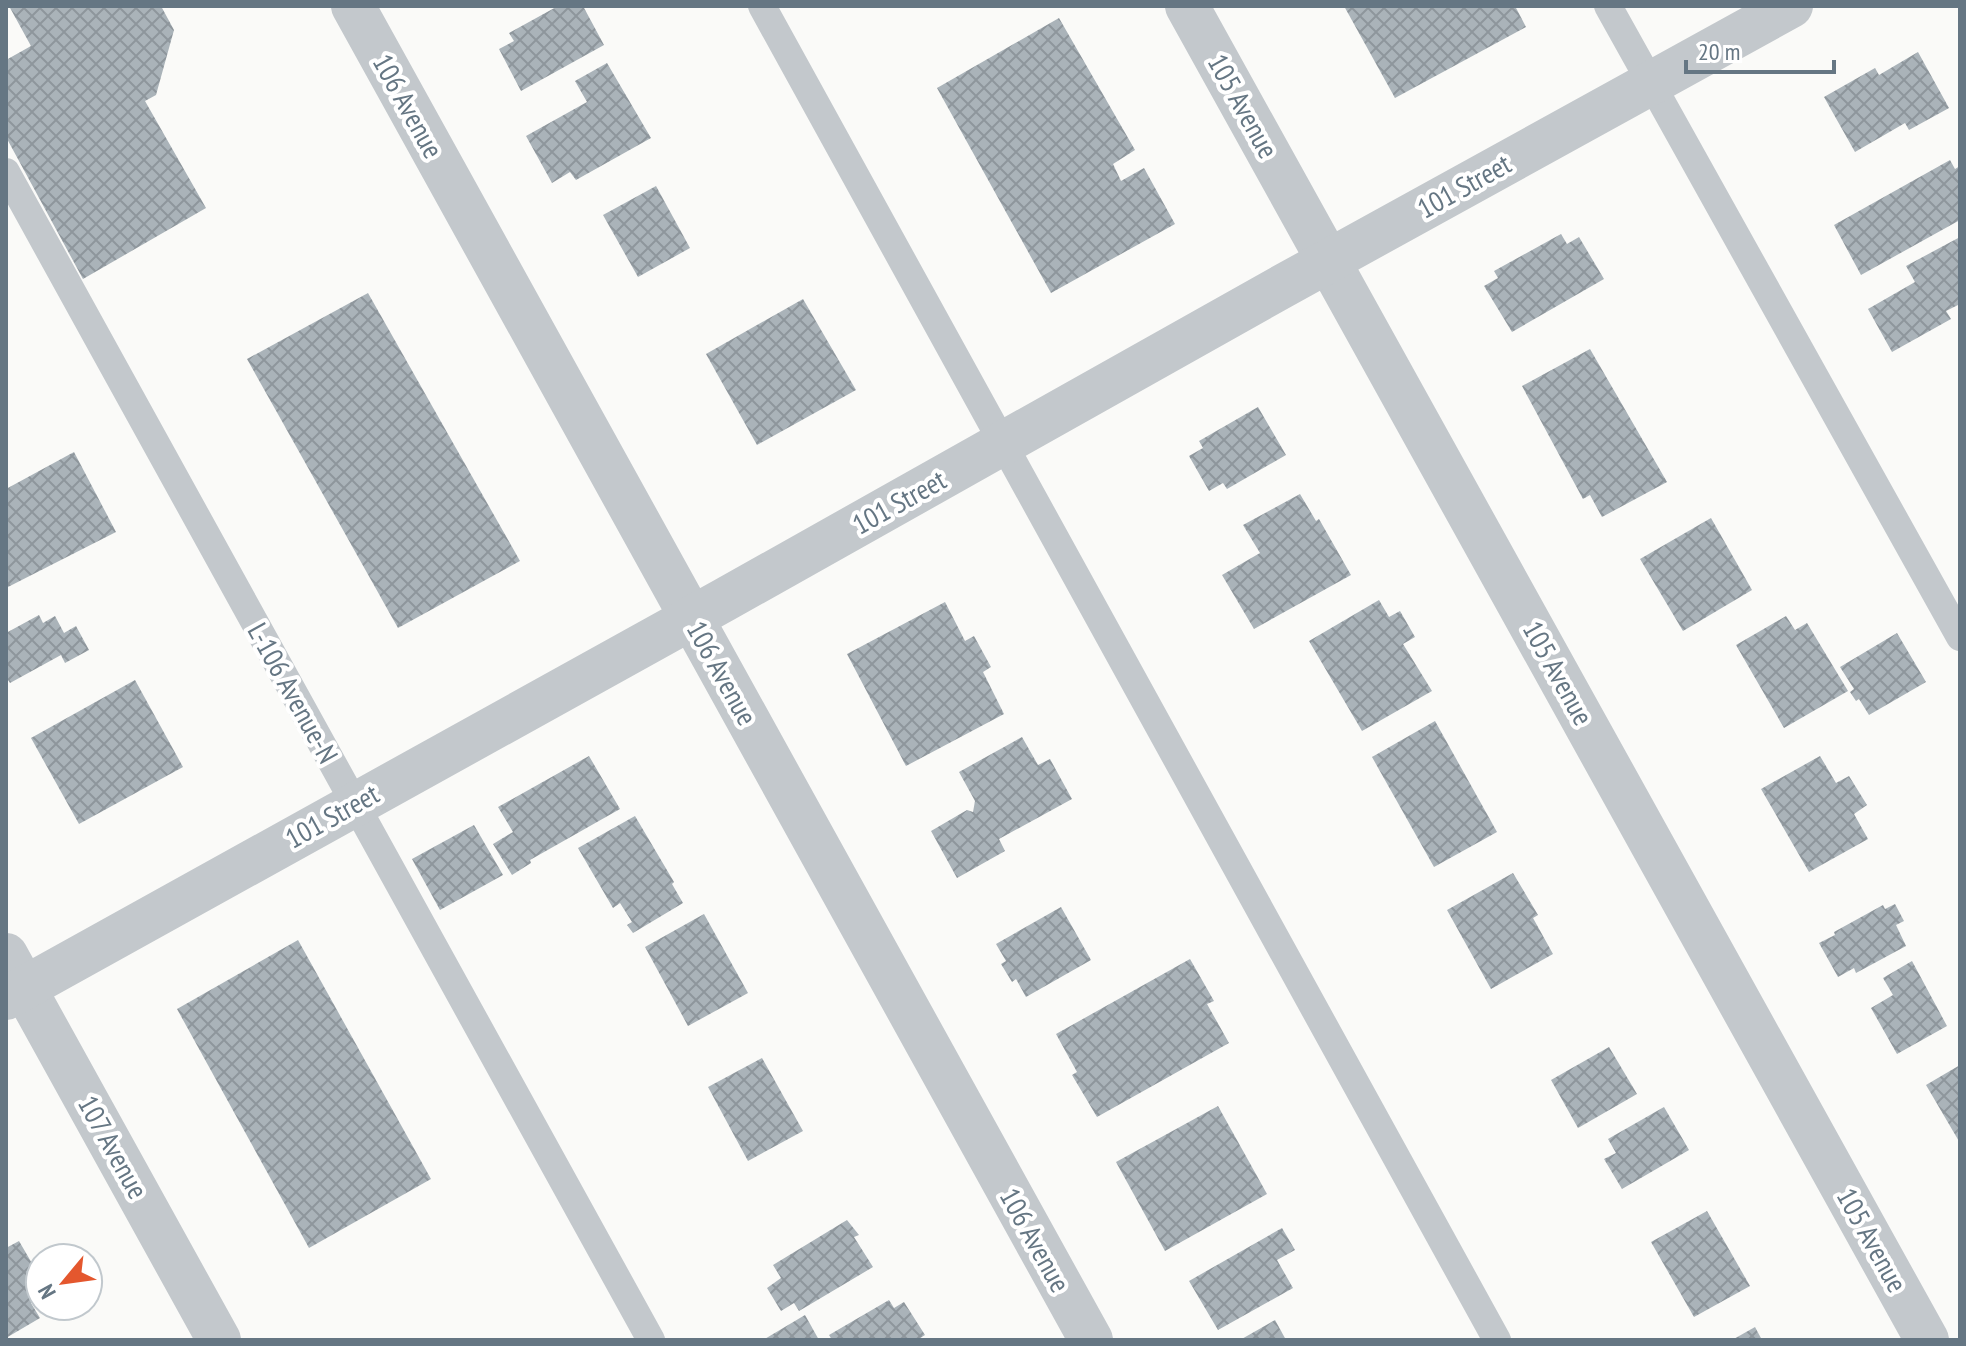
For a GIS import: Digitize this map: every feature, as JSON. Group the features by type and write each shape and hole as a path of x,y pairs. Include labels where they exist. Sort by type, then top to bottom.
{"street":[{"name":"106 Avenue","path":"353,6 1091,1340"},
{"name":"105 Avenue","path":"1187,6 1927,1340"},
{"name":"101 Street","path":"12,980 355,804 1791,6"},
{"name":"107 Avenue","path":"12,980 219,1340"}],"lane":[{"path":"762,6 1497,1340"},
{"path":"1608,6 1960,637"},
{"name":"L-106 Avenue-N","path":"6,172 651,1340"}],"building":[{"path":"9,6 161,6 174,30 156,95 145,101 206,208 83,279 6,137 6,60 31,46"},
{"path":"558,6 583,6 604,45 521,91 499,49 514,41 509,33"},
{"path":"1344,6 1515,6 1526,27 1395,98"},
{"path":"1059,18 1135,150 1113,164 1121,181 1144,168 1175,224 1051,293 937,88"},
{"path":"1918,52 1949,108 1909,130 1905,123 1855,152 1824,97 1875,68 1879,75"},
{"path":"607,63 651,138 576,180 570,172 552,183 526,136 587,102 575,81"},
{"path":"1950,160 1955,169 1960,166 1960,220 1861,275 1834,225"},
{"path":"656,186 690,248 638,277 603,215"},
{"path":"1561,234 1567,244 1579,237 1604,279 1512,332 1484,286 1498,278 1494,271"},
{"path":"1960,237 1960,304 1946,311 1951,319 1892,352 1868,309 1915,282 1906,266"},
{"path":"368,293 520,561 398,628 247,359"},
{"path":"803,299 856,390 757,445 706,354"},
{"path":"1590,349 1667,482 1602,517 1590,495 1583,499 1522,386"},
{"path":"1258,407 1286,455 1227,489 1223,483 1209,491 1189,456 1203,448 1199,441"},
{"path":"74,452 116,532 6,588 6,489"},
{"path":"1300,494 1316,521 1319,519 1351,575 1254,629 1222,575 1260,553 1243,525"},
{"path":"1711,518 1752,590 1683,631 1640,559"},
{"path":"1379,600 1389,617 1400,611 1415,637 1403,644 1432,691 1362,731 1309,641"},
{"path":"945,602 965,641 974,636 991,667 983,672 1004,714 906,766 847,654"},
{"path":"39,615 43,623 55,616 64,633 76,626 89,650 65,663 61,655 10,683 6,677 6,633"},
{"path":"1786,616 1795,630 1807,623 1848,691 1784,728 1736,645"},
{"path":"1897,633 1926,682 1869,715 1859,699 1856,701 1850,692 1854,689 1840,667"},
{"path":"135,680 183,767 79,824 31,738"},
{"path":"1435,721 1497,832 1434,867 1372,757"},
{"path":"1022,737 1038,765 1050,759 1072,799 999,839 1005,851 957,878 931,831 967,810 973,812 975,801 959,772"},
{"path":"589,756 620,809 530,860 531,863 512,875 493,844 513,832 498,807"},
{"path":"1820,756 1836,783 1849,776 1867,805 1854,814 1868,839 1809,872 1761,789"},
{"path":"635,816 683,903 633,933 627,925 632,922 620,903 613,908 578,848"},
{"path":"474,825 503,875 440,910 412,859"},
{"path":"1513,873 1538,915 1533,918 1553,954 1491,989 1447,910"},
{"path":"1895,904 1904,921 1896,925 1906,946 1856,973 1854,968 1838,977 1819,943 1883,905 1885,909"},
{"path":"1061,907 1091,960 1026,997 1016,979 1012,982 1001,964 1006,961 996,944"},
{"path":"704,914 748,993 688,1026 645,947"},
{"path":"298,940 431,1179 309,1248 177,1009"},
{"path":"1190,959 1214,1001 1207,1004 1229,1043 1097,1117 1072,1075 1077,1072 1056,1034"},
{"path":"1912,961 1947,1026 1897,1054 1871,1008 1893,995 1883,978"},
{"path":"1609,1047 1637,1094 1578,1128 1551,1080"},
{"path":"762,1058 803,1131 748,1161 708,1087"},
{"path":"1960,1065 1960,1143 1926,1085"},
{"path":"1218,1106 1267,1194 1165,1251 1116,1162"},
{"path":"1664,1107 1689,1150 1622,1189 1604,1159 1616,1153 1608,1139"},
{"path":"1707,1211 1750,1286 1694,1317 1651,1242"},
{"path":"847,1220 859,1235 854,1237 873,1267 799,1311 794,1303 781,1311 767,1288 781,1278 773,1265"},
{"path":"1282,1228 1295,1250 1277,1260 1293,1288 1218,1330 1189,1281"},
{"path":"19,1241 24,1250 24,1322 33,1322 6,1338 6,1248"},
{"path":"889,1300 894,1308 904,1302 925,1335 917,1340 832,1340 829,1335"},
{"path":"805,1315 819,1340 763,1340"},
{"path":"1275,1320 1286,1340 1240,1340"},
{"path":"1755,1327 1762,1340 1732,1340"}]}
